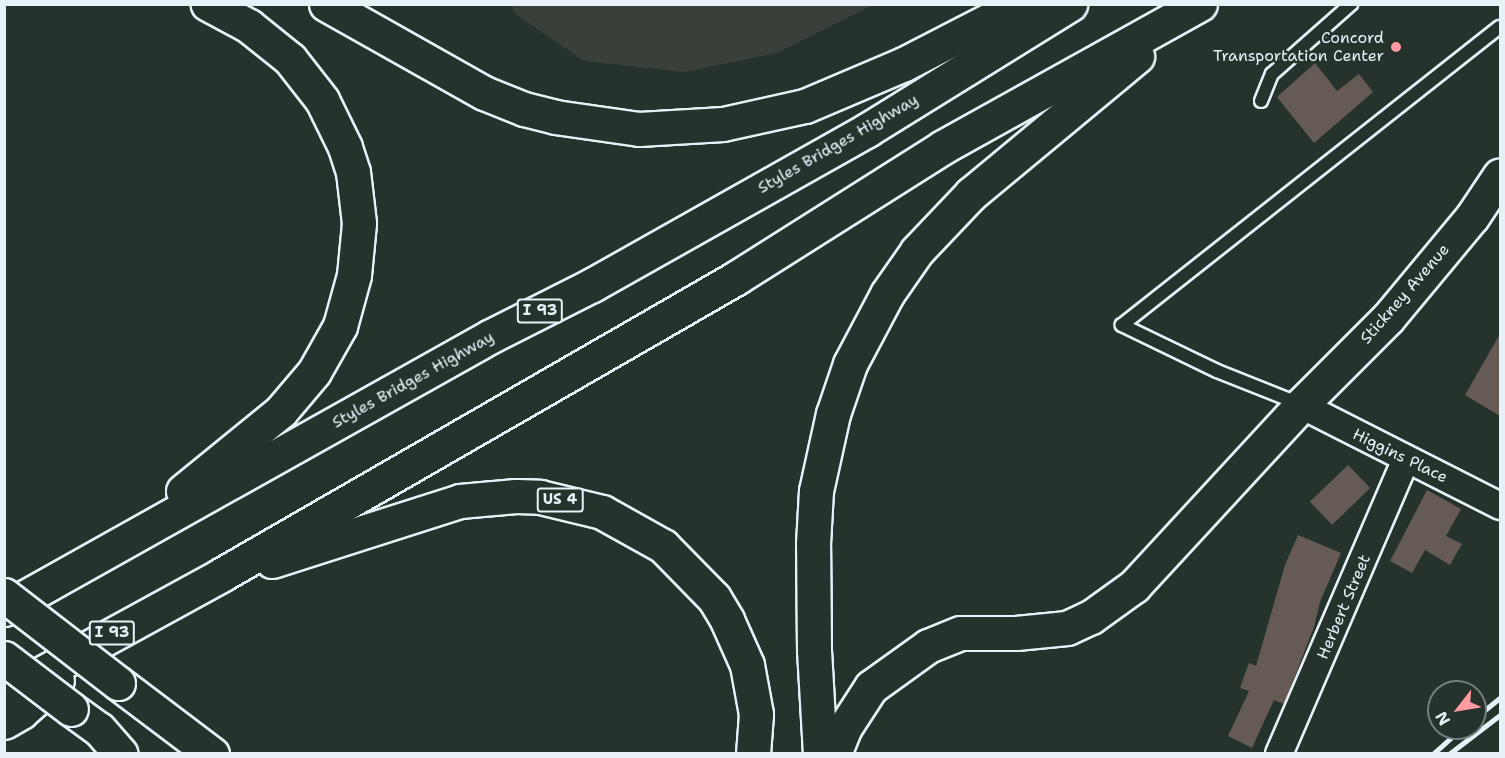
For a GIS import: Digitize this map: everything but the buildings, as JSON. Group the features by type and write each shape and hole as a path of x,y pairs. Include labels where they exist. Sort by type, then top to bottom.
{"main road":[{"path":"115,547 281,411 314,372 339,326 354,275 359,223 353,172 345,147 322,100 290,59 249,26 208,4"},
{"path":"326,4 484,93 524,109 555,117 639,129 723,124 806,106 904,64 1020,4"},
{"name":"Styles Bridges Highway","path":"4,609 491,336 592,285 867,130 1070,4"},
{"path":"820,753 814,638 813,544 816,492 833,414 850,364 887,294 916,251 971,194 1199,5"},
{"name":"I 93","path":"4,694 221,575 736,278 943,147 1199,5"},
{"name":"Stickney Avenue","path":"834,753 844,727 871,687 928,646 961,633 1016,633 1068,628 1091,617 1134,586 1300,405 1388,318 1472,216 1500,175"},
{"name":"US 4","path":"221,575 360,535 460,501 516,496 540,497 592,508 625,522 663,546 714,598 727,620 747,665 756,714 753,753"},
{"path":"4,595 212,753"},
{"path":"4,722 21,712 103,638"},
{"path":"4,658 131,753"},
{"path":"99,729 121,753"}],"street":[{"name":"Higgins Place","path":"1300,405 1500,506"},
{"name":"Herbert Street","path":"1279,753 1406,459"}],"lane":[{"path":"1261,101 1272,75 1351,4"},
{"path":"1300,405 1216,371 1122,325 1500,27"}],"shaded area":[{"path":"512,4 873,5 777,53 684,72 584,61 514,13"}],"railway":[{"path":"1487,708 1500,698"},
{"path":"1449,754 1500,715"},
{"path":"1433,754 1449,740"}],"place":[{"name":"Concord Transportation Center","path":"1396,47"}]}
